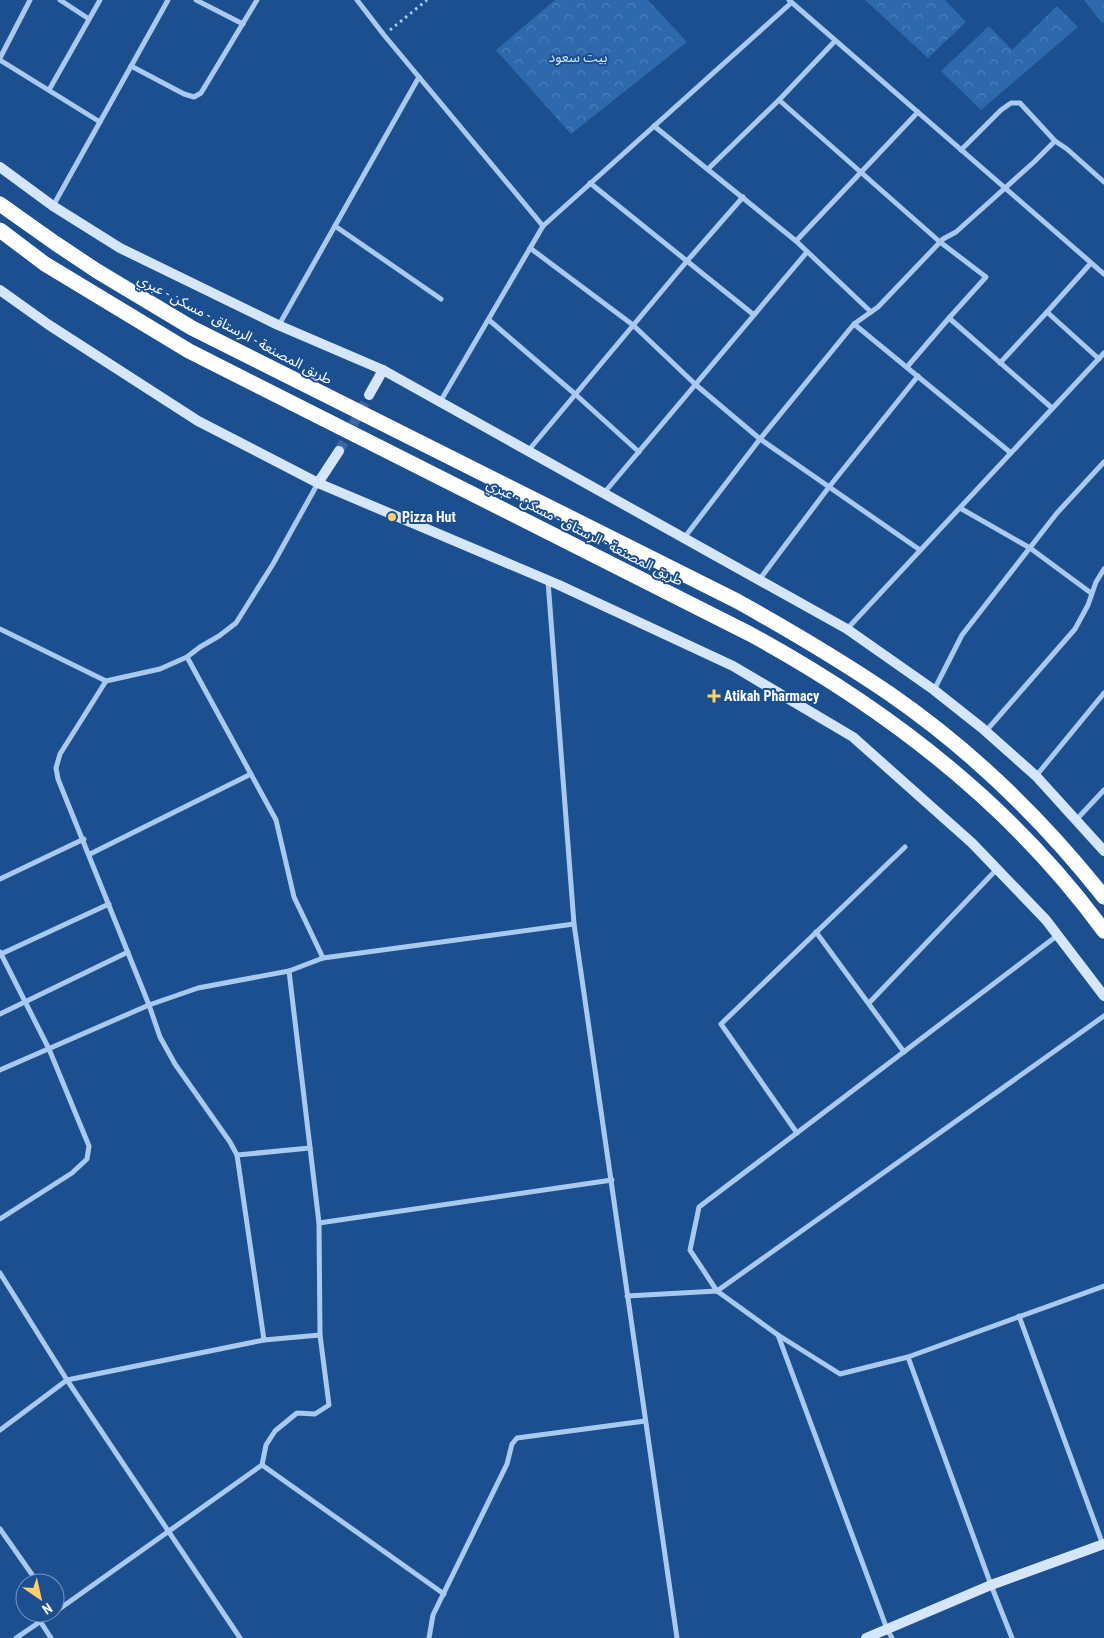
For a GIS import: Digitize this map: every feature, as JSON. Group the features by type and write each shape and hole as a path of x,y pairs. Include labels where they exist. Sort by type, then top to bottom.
{"highway":[{"name":"طريق المصنعة - الرستاق - مسكن - عبري","path":"0,204 55,244 192,328 736,601 840,660 891,694 973,760 1016,798 1060,844 1104,897"},
{"name":"طريق المصنعة - الرستاق - مسكن - عبري","path":"0,230 45,264 189,351 800,661 892,722 938,758 980,795 1061,877 1104,931"}],"street":[{"path":"30,0 0,59 100,122"},
{"path":"60,0 89,19"},
{"path":"49,90 100,0"},
{"path":"53,206 168,0"},
{"path":"196,0 243,24"},
{"path":"131,66 184,94 194,97 201,94 257,0"},
{"path":"357,0 384,36 543,226"},
{"path":"440,402 543,226 790,1 1104,274"},
{"path":"708,169 779,100 835,41"},
{"path":"278,325 419,77"},
{"path":"779,100 940,242 986,277 907,367"},
{"path":"961,150 1001,110 1011,103 1020,103 1055,141 1067,149 1104,182"},
{"path":"796,241 918,112"},
{"path":"654,126 796,241 871,312"},
{"path":"684,538 760,439 854,324 878,307 943,239 956,232 1055,141"},
{"path":"0,167 53,206 120,248 278,325 383,370 846,629 934,690 986,731 1036,776 1104,851"},
{"path":"590,183 754,315"},
{"path":"528,451 687,261 743,198"},
{"path":"335,226 441,299"},
{"path":"530,248 633,325 696,385 760,439 920,550"},
{"path":"604,494 807,252"},
{"path":"1000,363 1091,263"},
{"path":"0,290 198,421 318,483 548,580 733,666 853,737 972,843 1046,920 1104,996"},
{"path":"1047,312 1098,359"},
{"path":"949,318 1052,408"},
{"path":"489,320 639,452"},
{"path":"854,324 1011,453"},
{"path":"846,629 1104,353"},
{"path":"369,395 383,370"},
{"path":"759,580 829,487 918,376"},
{"path":"0,629 106,681 160,669 187,657 236,624 273,564 318,483 339,451"},
{"path":"934,690 962,635 1057,513 1104,462"},
{"path":"960,508 1030,548 1091,593"},
{"path":"986,731 1075,629 1088,606 1091,593 1104,569"},
{"path":"548,580 574,924 677,1638"},
{"path":"187,657 276,820 294,897 323,958"},
{"path":"106,681 60,754 56,768 58,779 90,854 149,1004 160,1037 175,1064 230,1142 237,1155 264,1340"},
{"path":"1036,776 1104,694"},
{"path":"90,854 252,774"},
{"path":"1076,820 1104,790"},
{"path":"0,879 84,839"},
{"path":"797,1133 721,1024 904,847"},
{"path":"869,1003 997,870"},
{"path":"0,1219 72,1174 87,1159 90,1146 48,1049 0,953 109,904"},
{"path":"0,1070 149,1004 198,988 290,971 323,958 574,924"},
{"path":"816,932 904,1052"},
{"path":"1058,936 699,1207 690,1250 717,1291 778,1335 840,1374 908,1357 1104,1286"},
{"path":"0,1014 128,952"},
{"path":"65,1604 262,1465 266,1445 275,1430 297,1412 315,1414 329,1405 320,1335 319,1223 290,971"},
{"path":"627,1296 717,1291 1104,1016"},
{"path":"237,1155 310,1148"},
{"path":"319,1223 612,1180"},
{"path":"0,1273 67,1380 240,1638"},
{"path":"866,1638 889,1634 991,1584 1104,1545 1019,1316"},
{"path":"0,1430 67,1380 264,1340 320,1335"},
{"path":"778,1335 889,1634"},
{"path":"908,1357 1012,1638"},
{"path":"429,1638 433,1615 507,1464 512,1444 517,1438 645,1421"},
{"path":"262,1465 444,1594"},
{"path":"0,1529 31,1573"},
{"path":"16,1638 37,1623"},
{"path":"41,1623 51,1638"}],"path":[{"path":"384,36 427,0"}],"green space":[{"name":"بيت سعود","path":"555,0 648,0 687,42 571,134 496,50"},
{"path":"865,0 945,0 966,22 928,58"},
{"path":"1084,0 1104,0 1104,22 1102,23"},
{"path":"1057,6 1078,27 981,110 941,71 989,26 1012,50"}],"tunnel":[{"path":"339,451 369,395"}],"place":[{"name":"Pizza Hut","path":"392,517"},
{"name":"Atikah Pharmacy","path":"714,696"}]}
